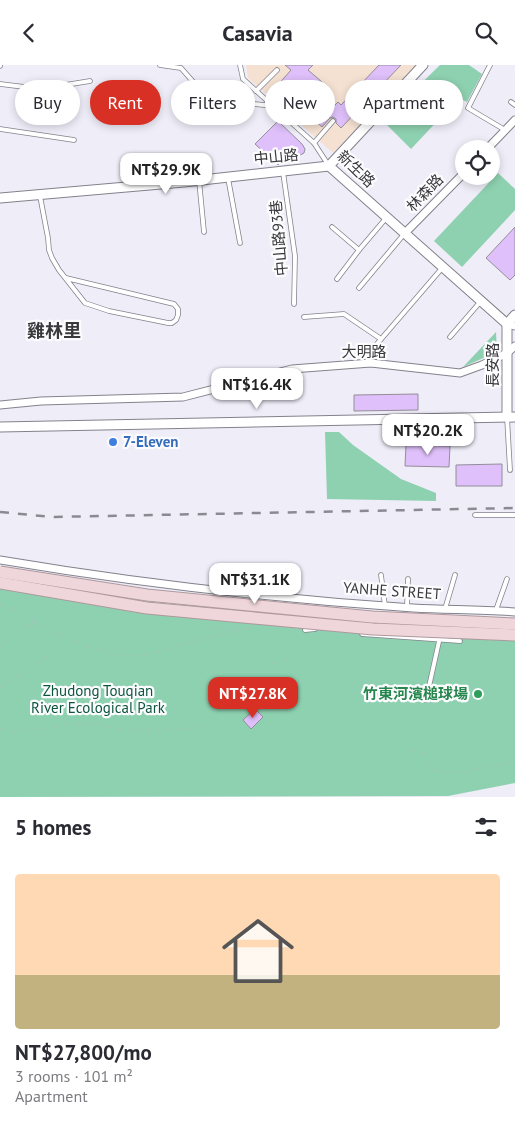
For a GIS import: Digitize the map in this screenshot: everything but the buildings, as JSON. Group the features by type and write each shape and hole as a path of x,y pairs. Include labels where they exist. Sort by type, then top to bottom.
{"highway":[{"path":"0,572 157,596 372,617 515,623"},
{"path":"0,583 157,609 373,629 515,635"}],"street":[{"path":"329,166 423,65"},
{"path":"496,140 515,120"},
{"name":"中山路","path":"0,198 329,166"},
{"name":"新生路","path":"329,166 481,301 511,325"},
{"name":"林森路","path":"405,233 455,182"},
{"name":"長安路","path":"511,417 507,353 511,325 515,315"},
{"name":"大明路","path":"0,405 41,401 184,397 292,369 367,363 460,373 507,353 515,346"},
{"path":"0,427 511,417"},
{"name":"YANHE STREET","path":"0,560 228,592 384,606 515,612"}],"lane":[{"path":"160,65 181,68 196,85 209,95 223,101 265,106"},
{"name":"新生路","path":"240,65 242,79 265,99"},
{"path":"490,65 468,108 505,131"},
{"path":"256,91 277,70"},
{"path":"0,84 41,89 90,81"},
{"name":"新生路","path":"294,125 314,143 329,166"},
{"path":"314,143 330,125"},
{"path":"0,129 74,140"},
{"name":"中山路93巷","path":"283,170 295,256 294,304"},
{"path":"228,176 240,243"},
{"path":"199,180 204,232"},
{"path":"40,195 52,259 59,270 85,303 109,311 168,323 176,320 178,315 178,309 174,304 66,278"},
{"path":"337,279 387,217"},
{"path":"332,227 359,250"},
{"path":"359,288 405,233"},
{"path":"367,363 370,352 443,267"},
{"path":"450,337 481,301"},
{"path":"304,317 344,314 381,339"},
{"path":"510,470 511,417"},
{"path":"475,515 515,515"},
{"path":"381,575 384,606"},
{"path":"446,609 455,575"},
{"path":"407,607 408,579"},
{"path":"496,610 507,579"},
{"path":"426,700 443,628 470,610"},
{"path":"305,630 324,630"},
{"path":"359,633 460,641"}],"path":[{"path":"446,418 447,444"},
{"path":"0,605 66,638 117,655 138,655 255,627"},
{"path":"0,646 33,621"},
{"path":"0,688 4,683 44,659 66,638"},
{"path":"0,728 13,732 72,723 96,724 119,730 191,729 212,722 264,666 294,659"},
{"path":"260,714 265,709 281,704"},
{"path":"405,747 426,754 432,768 441,773 476,770 515,762"}],"shaded area":[{"path":"246,65 418,65 404,80 345,80 345,125 360,125 333,153 301,125 335,125 335,80 265,80 265,93 255,84 255,80 248,78"}],"green space":[{"path":"440,65 469,65 482,74 467,102 463,100 463,80 425,80"},
{"path":"387,125 434,125 411,149"},
{"path":"500,175 515,189 515,210 462,267 434,241 487,185 500,185"},
{"path":"496,332 497,352 463,367"},
{"path":"325,432 339,432 353,445 401,479 436,493 436,501 327,499"},
{"name":"Zhudong Touqian River Ecological Park","path":"0,586 140,606 439,629 515,632 515,783 448,796 0,797"}],"railway":[{"path":"0,512 52,517 515,508"}],"place":[{"name":"7-Eleven","path":"113,442"},
{"name":"竹東河濱槌球場","path":"478,694"}],"district":[{"name":"雞林里","path":"54,331"}]}
